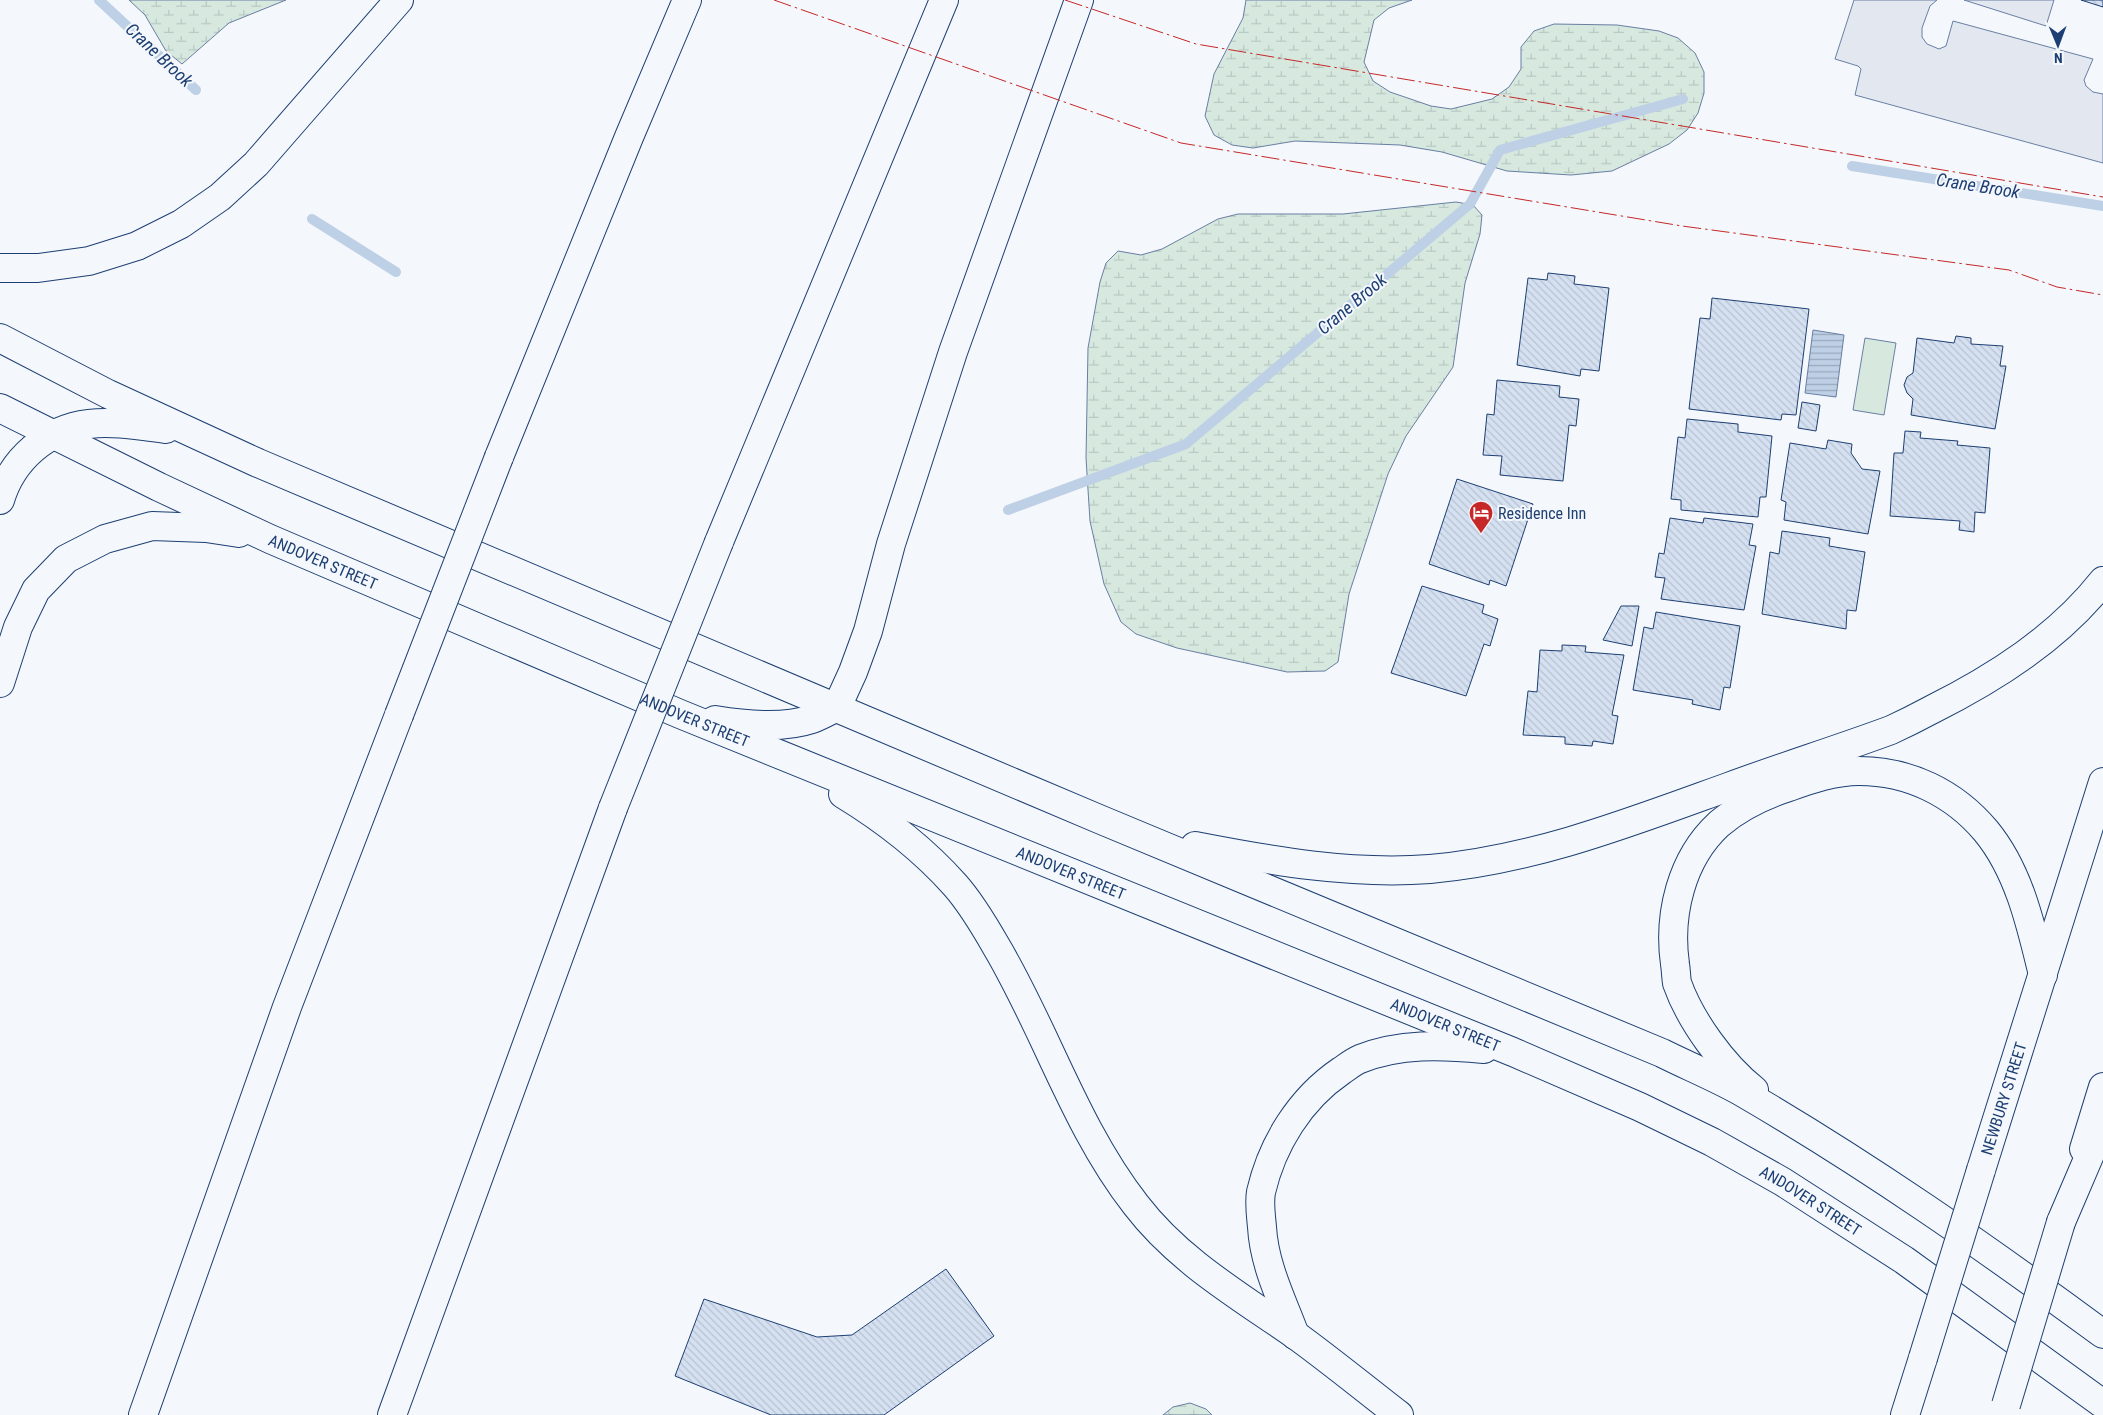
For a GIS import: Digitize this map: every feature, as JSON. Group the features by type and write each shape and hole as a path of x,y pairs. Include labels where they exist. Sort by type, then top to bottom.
{"main road":[{"path":"0,268 38,268 89,261 137,246 181,224 220,197 256,164 398,0"},
{"path":"143,1415 287,1008 399,714 499,457 629,137 687,0"},
{"path":"392,1415 613,808 719,542 944,0"},
{"path":"680,714 737,723 777,724 811,719 837,708 868,631 891,544 952,352 1079,0"},
{"path":"0,338 108,394 343,500 1099,819 1662,1053 1739,1090 1815,1136 1919,1203 2103,1334"},
{"name":"ANDOVER STREET","path":"0,408 270,538 680,714 786,759 1512,1052 1640,1107 1712,1142 1784,1182 1904,1260 2103,1404"},
{"path":"0,500 4,487 19,462 35,446 53,435 88,424 129,425 190,431"},
{"path":"0,683 18,627 36,590 66,559 105,538 152,526 206,528 270,538"},
{"path":"1099,819 1194,846 1260,859 1320,867 1375,870 1429,869 1487,862 1538,851 1603,832 1893,729 1955,698 2002,670 2053,632 2103,581"},
{"path":"786,759 908,838 956,886 982,923 1011,971 1086,1127 1135,1204 1160,1235 1241,1299 1295,1335 1400,1415"},
{"path":"1815,1136 1749,1086 1716,1052 1693,1017 1677,982 1672,941 1674,916 1679,892 1697,850 1718,825 1730,815 1751,802 1777,791 1812,779 1838,773 1859,771 1886,773 1910,778 1927,785 1946,795 1974,817 2003,856 2028,916 2042,974"},
{"name":"NEWBURY STREET","path":"1904,1415 2103,782"},
{"path":"1295,1335 1269,1268 1262,1228 1261,1194 1274,1151 1297,1112 1325,1082 1359,1060 1400,1048 1437,1046 1512,1052"},
{"path":"2004,1410 2103,1087"},
{"path":"2061,1222 2103,1124"}],"green space":[{"path":"129,0 286,0 229,23 182,64 166,51 145,15"},
{"path":"1246,0 1412,0 1389,8 1374,20 1364,62 1373,81 1390,92 1431,106 1451,109 1492,99 1509,87 1521,69 1521,47 1534,31 1554,24 1617,25 1659,31 1678,38 1695,53 1704,72 1704,93 1698,113 1687,130 1669,144 1612,171 1571,175 1507,171 1442,152 1400,145 1295,141 1253,148 1232,145 1214,135 1205,116 1214,74 1243,18"},
{"path":"1456,202 1473,205 1482,215 1480,234 1465,283 1453,367 1406,436 1388,474 1349,594 1338,662 1325,671 1287,672 1177,648 1136,634 1121,622 1104,584 1090,521 1086,458 1088,348 1100,282 1106,263 1118,251 1141,255 1162,249 1218,219 1238,214 1343,214"},
{"path":"1865,338 1896,343 1884,415 1853,410"},
{"path":"1190,1403 1206,1409 1212,1415 1163,1415 1173,1407"}],"shaded area":[{"path":"1854,0 1937,0 1930,6 1922,28 1922,37 1927,44 1939,49 1946,46 1953,21 2093,59 2084,80 2086,86 2093,92 2103,94 2103,163 1855,95 1861,69 1858,66 1835,59"},
{"path":"1964,0 2054,0 2046,26"}],"water":[{"path":"1813,330 1844,335 1836,397 1805,393"}],"building":[{"path":"2081,0 2103,0 2103,7"},
{"path":"1548,273 1575,276 1574,284 1609,288 1599,371 1581,369 1580,376 1517,365 1528,278 1547,280"},
{"path":"1712,298 1809,309 1796,415 1782,414 1781,420 1689,409 1700,318 1710,319"},
{"path":"1956,336 1971,338 1971,344 2003,346 2000,366 2006,366 1995,429 1911,415 1913,399 1907,393 1904,385 1907,377 1913,373 1917,338 1954,343"},
{"path":"1497,380 1560,386 1559,397 1579,399 1576,426 1569,425 1563,481 1500,475 1502,456 1483,455 1487,414 1494,415"},
{"path":"1802,402 1820,405 1816,431 1798,428"},
{"path":"1687,419 1738,424 1738,432 1772,436 1766,497 1760,497 1758,517 1681,510 1681,500 1671,499 1678,437 1685,438"},
{"path":"1905,431 1921,432 1920,438 1958,441 1957,445 1990,448 1985,513 1975,512 1974,532 1959,530 1960,521 1890,516 1894,453 1903,453"},
{"path":"1828,440 1852,444 1851,453 1862,469 1880,471 1868,534 1784,520 1786,502 1781,500 1790,443 1826,449"},
{"path":"1457,479 1533,504 1506,586 1490,580 1489,585 1429,564"},
{"path":"1670,518 1703,523 1704,518 1753,524 1749,545 1756,546 1744,610 1661,599 1665,578 1655,577 1659,553 1664,554"},
{"path":"1782,531 1830,538 1829,546 1865,552 1856,611 1847,610 1846,629 1762,614 1770,552 1779,554"},
{"path":"1422,586 1484,605 1482,613 1498,619 1490,646 1484,644 1466,696 1391,673"},
{"path":"1621,606 1639,606 1632,646 1603,640"},
{"path":"1656,612 1740,626 1730,688 1724,687 1720,710 1692,704 1693,700 1633,690 1644,627 1653,629"},
{"path":"1562,645 1586,646 1585,652 1624,655 1612,715 1618,716 1613,744 1593,741 1592,746 1565,744 1565,737 1523,735 1528,691 1537,692 1540,650 1562,651"},
{"path":"946,1269 994,1336 884,1415 771,1415 675,1376 704,1299 817,1337 852,1335"}],"waterway":[{"name":"Crane Brook","path":"99,0 196,90"},
{"name":"Crane Brook","path":"1008,510 1186,444 1470,204 1500,150 1683,99"},
{"name":"Crane Brook","path":"1852,166 2103,206"},
{"name":"Crane Brook","path":"312,219 396,272"}],"power":[{"path":"774,0 1181,143 1682,226 2009,270 2057,287 2103,295"},
{"path":"1065,0 1196,44 2103,197"}],"place":[{"name":"Residence Inn","path":"1481,534"}]}
